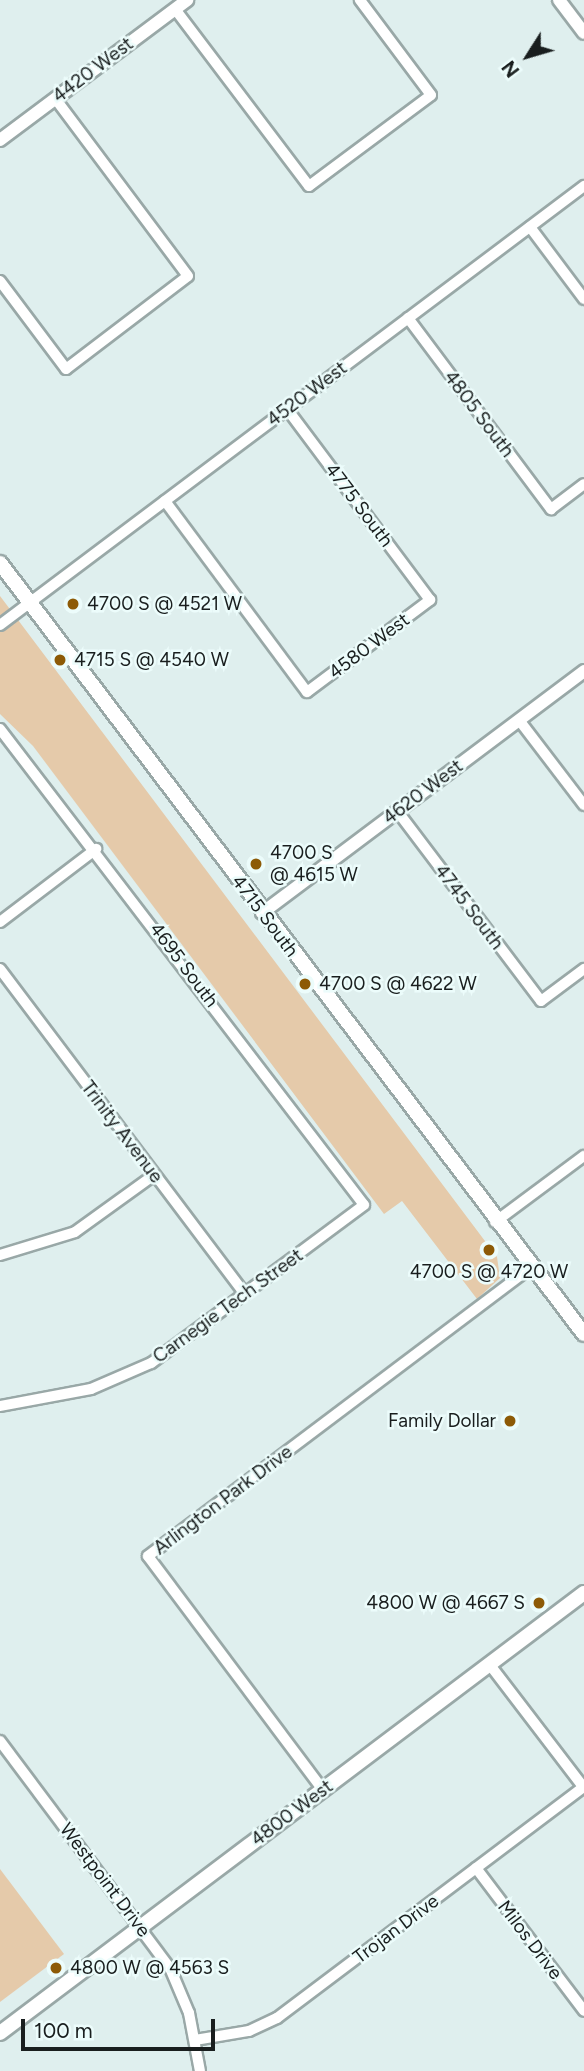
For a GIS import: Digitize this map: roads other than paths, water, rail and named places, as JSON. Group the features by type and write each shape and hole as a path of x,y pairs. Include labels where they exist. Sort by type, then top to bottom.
{"main road":[{"name":"4715 South","path":"0,563 495,1222 584,1334"},
{"name":"4800 West","path":"0,2033 584,1593"}],"street":[{"name":"4420 West","path":"0,140 187,0"},
{"path":"175,9 309,186 431,95 360,0"},
{"path":"559,0 584,33"},
{"path":"0,281 66,369 188,276 55,98"},
{"name":"4520 West","path":"0,625 584,186"},
{"path":"530,227 584,299"},
{"name":"4805 South","path":"408,318 551,509 584,484"},
{"name":"4775 South","path":"287,409 430,600"},
{"name":"4580 West","path":"165,501 307,692 430,600"},
{"name":"4620 West","path":"262,913 584,671"},
{"path":"519,720 584,805"},
{"name":"4695 South","path":"0,729 96,849 364,1205"},
{"name":"4745 South","path":"398,812 541,1001 584,969"},
{"path":"0,922 96,849"},
{"name":"Trinity Avenue","path":"0,969 245,1294"},
{"path":"495,1222 584,1156"},
{"path":"0,1255 75,1233 155,1175"},
{"name":"Carnegie Tech Street","path":"0,1406 69,1395 133,1372 245,1294 364,1205"},
{"name":"Arlington Park Drive","path":"323,1790 148,1556 531,1267"},
{"path":"490,1665 584,1788"},
{"name":"Westpoint Drive","path":"0,1741 141,1927 181,1990 195,2039 200,2071"},
{"name":"Trojan Drive","path":"195,2039 270,2023 584,1788"},
{"name":"Milos Drive","path":"476,1868 584,2011"}],"place":[{"name":"4700 S @ 4521 W","path":"73,604"},
{"name":"4715 S @ 4540 W","path":"60,660"},
{"name":"4700 S @ 4615 W","path":"256,864"},
{"name":"4700 S @ 4622 W","path":"305,984"},
{"name":"4700 S @ 4720 W","path":"489,1250"},
{"name":"Family Dollar","path":"510,1421"},
{"name":"4800 W @ 4667 S","path":"539,1603"},
{"name":"4800 W @ 4563 S","path":"56,1968"}]}
